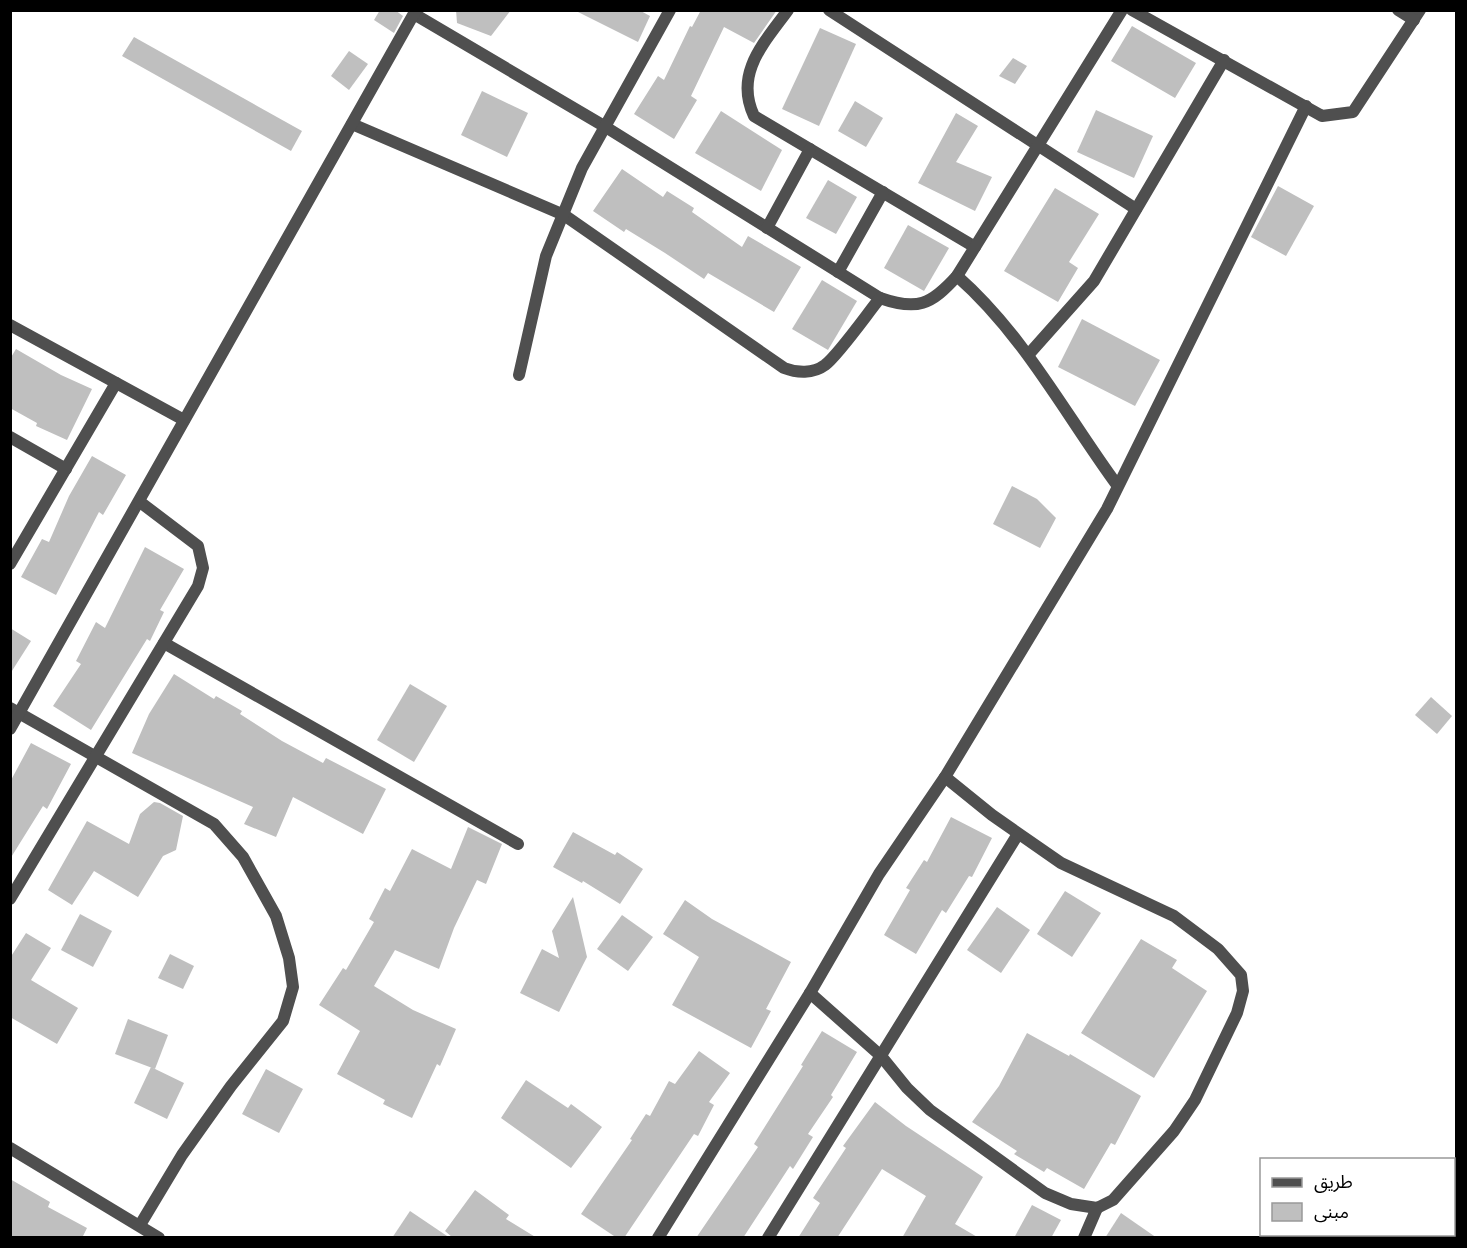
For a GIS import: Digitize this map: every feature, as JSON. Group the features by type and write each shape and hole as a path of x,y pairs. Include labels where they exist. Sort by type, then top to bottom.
{"street":[{"path":"519,375 546,256 582,168 670,10"},
{"path":"788,10 761,47 747,74 748,104 754,116 975,247"},
{"path":"829,10 1136,209"},
{"path":"10,729 15,711 140,502 415,12 604,126 880,298 903,306 925,303 942,293 957,276 1122,10"},
{"path":"1132,10 1322,116 1336,117 1353,112 1417,15 1398,10"},
{"path":"1029,354 1094,281 1224,60"},
{"path":"658,1238 810,993 879,874 945,777 1098,524 1306,106"},
{"path":"352,124 564,215 774,362 795,372 810,371 825,365 880,298"},
{"path":"767,228 810,149"},
{"path":"838,272 883,192"},
{"path":"957,276 986,302 1029,354 1117,485"},
{"path":"10,325 184,420"},
{"path":"10,564 116,383"},
{"path":"10,437 66,469"},
{"path":"10,899 198,586 203,568 198,546 140,502"},
{"path":"164,644 518,843"},
{"path":"15,711 214,825 236,849 276,916 289,958 293,987 283,1021 231,1086 188,1146 140,1225"},
{"path":"810,993 881,1056 930,1110 1046,1193 1071,1204 1097,1208 1113,1200 1174,1131 1195,1100 1238,1013 1243,991 1241,975 1218,949 1174,916 1061,863 1018,834 945,777"},
{"path":"768,1238 1018,834"},
{"path":"10,1148 159,1238"},
{"path":"1084,1238 1097,1208"}],"building":[{"path":"380,10 395,10 403,16 394,33 374,20"},
{"path":"456,10 511,10 491,36 457,23"},
{"path":"574,10 639,10 650,16 638,42"},
{"path":"701,10 777,10 754,43 724,27 691,96 697,100 674,139 634,114 658,76 664,80 690,26 692,27"},
{"path":"1132,26 1196,63 1175,98 1111,61"},
{"path":"820,28 856,44 819,126 782,109"},
{"path":"134,37 302,131 291,151 122,56"},
{"path":"349,51 368,64 349,90 331,76"},
{"path":"1013,58 1027,66 1015,84 999,76"},
{"path":"482,91 528,113 507,157 461,135"},
{"path":"855,101 883,118 866,147 838,131"},
{"path":"1096,110 1153,136 1134,178 1077,152"},
{"path":"721,111 782,150 761,191 695,153"},
{"path":"956,113 978,126 956,162 992,177 975,211 918,183"},
{"path":"622,169 663,197 667,191 694,208 692,212 742,247 748,236 801,267 774,312 708,273 704,279 626,229 624,232 593,211"},
{"path":"828,180 857,197 836,234 806,218"},
{"path":"1278,186 1314,206 1286,256 1251,237"},
{"path":"1055,188 1099,214 1069,262 1078,268 1058,302 1004,271"},
{"path":"908,225 949,248 924,291 884,268"},
{"path":"822,280 857,301 828,350 792,329"},
{"path":"1082,319 1160,360 1135,406 1058,367"},
{"path":"16,349 61,375 92,389 67,440 36,426 37,423 10,408 10,359"},
{"path":"92,456 126,475 103,515 99,512 56,595 21,577 42,539 49,542 69,496"},
{"path":"1012,486 1037,499 1056,518 1040,548 993,524"},
{"path":"145,547 184,569 160,610 164,612 150,641 147,639 91,730 53,706 81,664 76,661 96,622 105,628"},
{"path":"10,628 31,641 10,674"},
{"path":"174,674 214,699 216,696 242,711 240,714 282,741 323,763 326,758 386,789 363,834 293,797 276,837 244,824 253,807 132,753 149,714"},
{"path":"410,684 447,706 414,762 377,740"},
{"path":"1431,697 1452,716 1437,734 1415,715"},
{"path":"31,743 71,764 47,809 43,806 10,859 10,782"},
{"path":"154,802 183,816 176,850 163,856 138,897 94,871 72,905 48,890 87,821 129,844 140,814"},
{"path":"951,817 992,838 972,877 969,876 946,913 942,910 916,954 884,935 910,890 906,888 924,860 927,862"},
{"path":"468,827 502,844 486,884 477,880 454,928 439,969 395,950 374,986 413,1010 456,1029 440,1066 437,1064 412,1118 383,1104 385,1100 337,1074 360,1031 319,1005 343,968 346,970 374,922 369,919 385,888 390,891 412,849 451,869"},
{"path":"573,832 615,855 617,852 643,869 620,904 583,881 582,883 553,867"},
{"path":"1065,891 1101,913 1072,957 1037,934"},
{"path":"573,897 587,957 559,1012 520,993 542,949 559,958 552,931"},
{"path":"685,900 712,919 791,962 766,1009 771,1011 751,1048 672,1005 699,957 663,934"},
{"path":"997,907 1030,930 1001,973 967,950"},
{"path":"80,914 112,931 93,967 61,950"},
{"path":"622,915 653,937 628,971 597,949"},
{"path":"26,933 51,948 31,980 78,1008 57,1044 10,1017 10,958"},
{"path":"1141,939 1177,960 1172,968 1207,991 1154,1078 1081,1033"},
{"path":"170,954 194,966 183,989 158,978"},
{"path":"128,1019 168,1035 155,1069 115,1054"},
{"path":"822,1031 857,1052 831,1095 833,1097 808,1134 813,1137 793,1169 790,1166 743,1238 696,1238 758,1147 754,1144"},
{"path":"1027,1033 1069,1056 1070,1054 1141,1096 1115,1145 1111,1143 1084,1189 1047,1168 1044,1172 1014,1154 1017,1151 972,1122 999,1086"},
{"path":"699,1051 730,1073 709,1102 714,1105 698,1136 694,1134 624,1238 617,1238 581,1214 632,1140 630,1139 646,1114 650,1116 669,1081 675,1084"},
{"path":"151,1067 184,1083 167,1119 134,1103"},
{"path":"266,1069 303,1089 279,1133 242,1114"},
{"path":"526,1080 568,1108 571,1104 602,1127 571,1168 501,1118"},
{"path":"875,1102 906,1126 983,1177 955,1224 979,1238 902,1238 926,1196 882,1169 837,1238 798,1238 820,1203 813,1198 846,1148 843,1146"},
{"path":"10,1179 50,1202 48,1207 87,1228 82,1238 10,1238"},
{"path":"475,1190 509,1215 506,1219 537,1238 453,1238 445,1231"},
{"path":"1032,1205 1061,1220 1051,1238 1014,1238"},
{"path":"410,1211 450,1238 392,1238"},
{"path":"1121,1213 1157,1238 1105,1238"}]}
